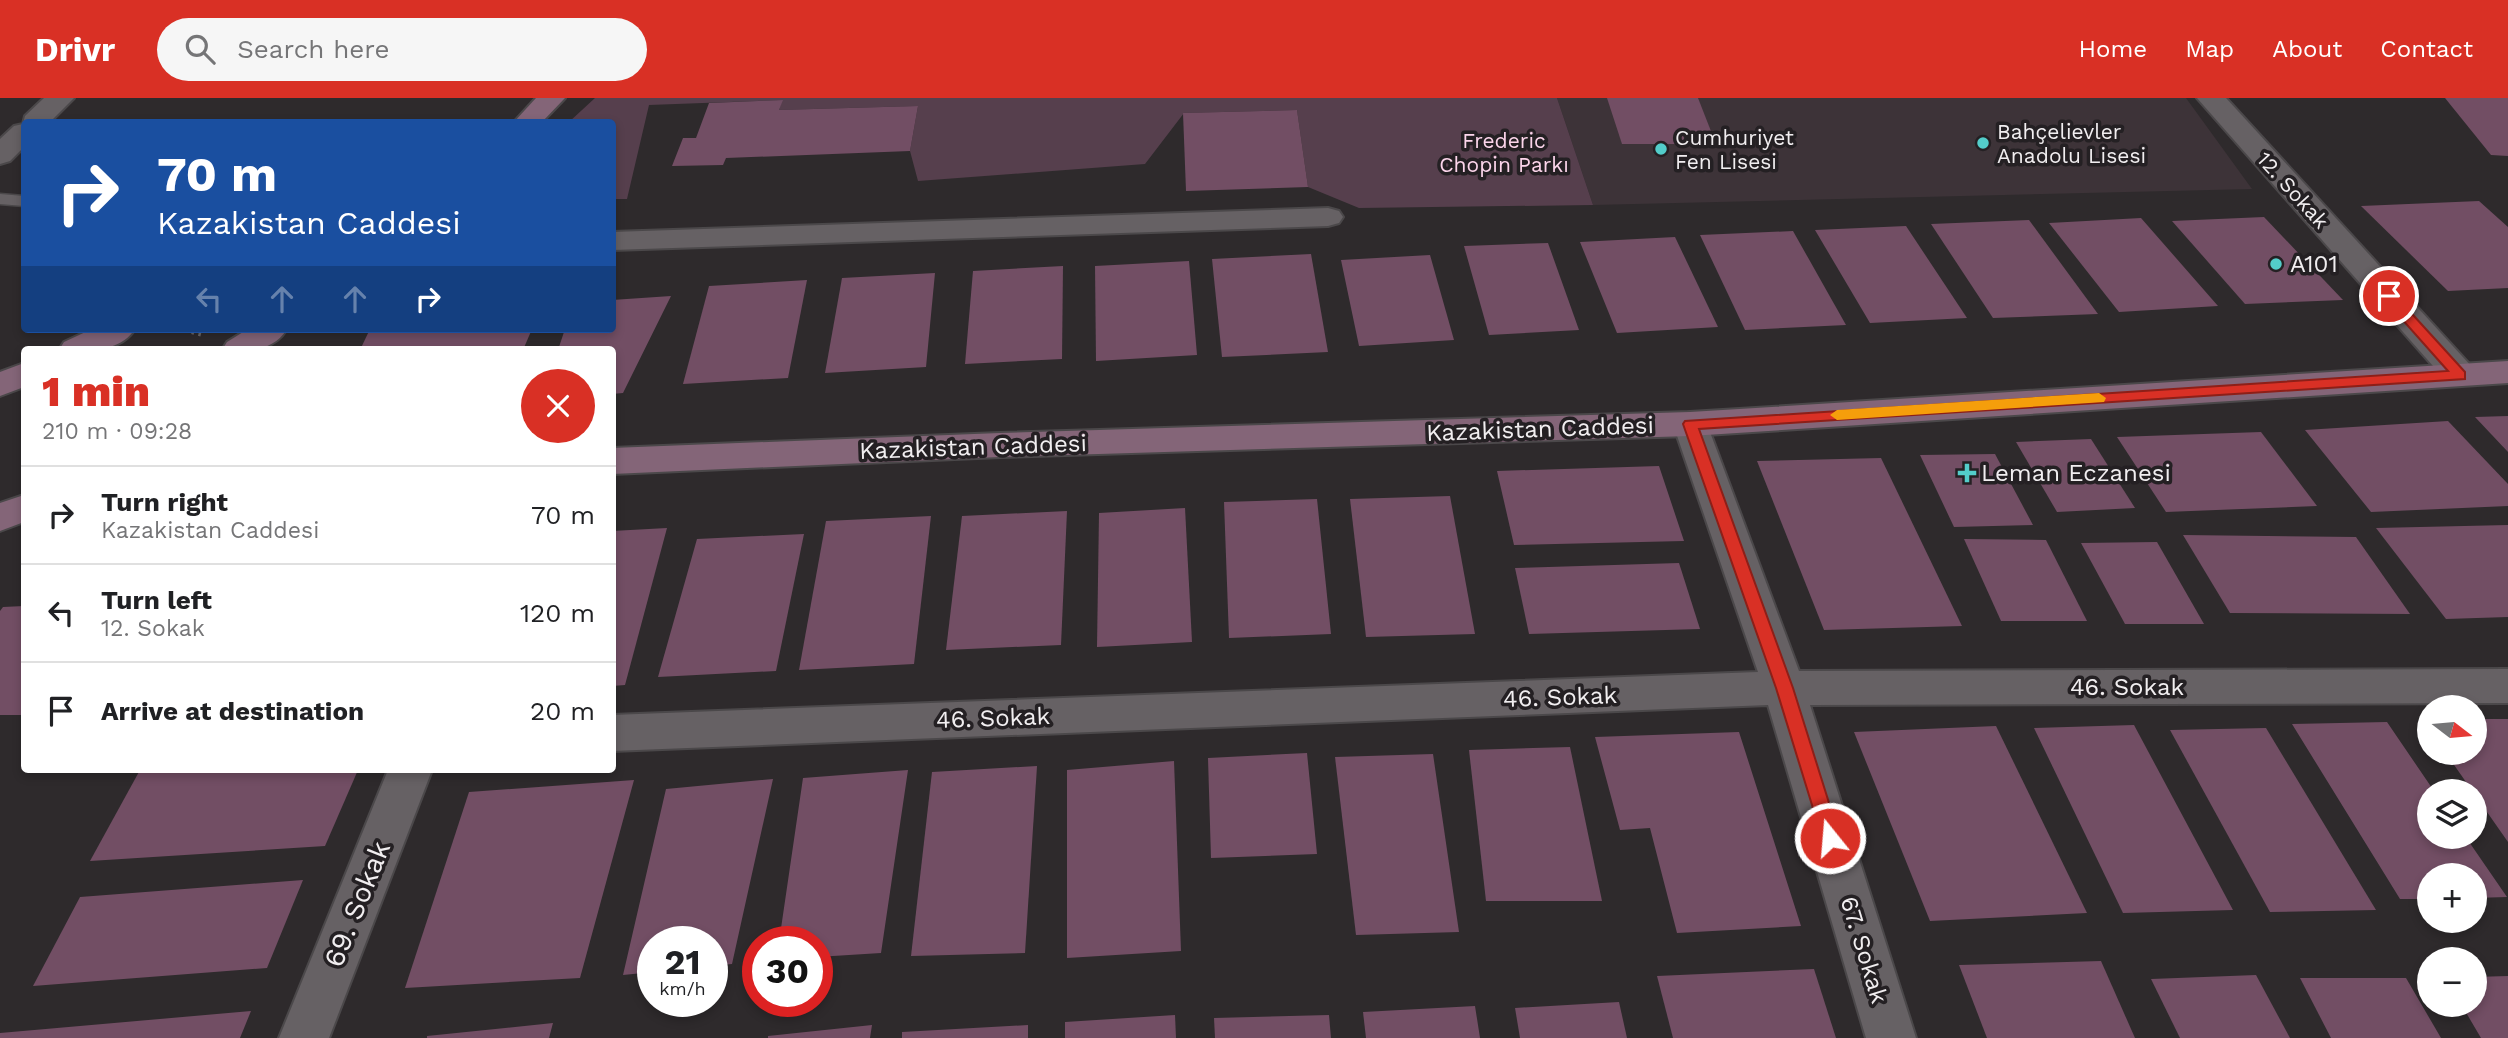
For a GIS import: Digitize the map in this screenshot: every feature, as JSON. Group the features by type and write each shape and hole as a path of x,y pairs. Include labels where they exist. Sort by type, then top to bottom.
{"main road":[{"path":"521,119 540,109"},
{"path":"84,346 111,333"},
{"path":"245,346 265,333"},
{"name":"Kazakistan Caddesi","path":"616,461 1690,424 2508,372"},
{"path":"0,517 21,509"}],"street":[{"path":"38,119 60,98"},
{"name":"12. Sokak","path":"2211,98 2460,375"},
{"path":"0,155 21,135"},
{"path":"616,241 1328,217"},
{"name":"67. Sokak","path":"1690,424 1784,688 1891,1038"},
{"name":"46. Sokak","path":"616,733 1784,688 2508,686"},
{"name":"69. Sokak","path":"303,1038 409,773"}],"lane":[{"path":"0,200 21,201"}],"shaded area":[{"name":"Bahçelievler Anadolu Lisesi","path":"1557,98 2186,98 2252,189 1593,205"}],"green space":[{"name":"Frederic Chopin Parkı","path":"595,98 1557,98 1593,205 1359,208 1308,187 1297,110 1184,113 1145,164 918,181 910,151 918,106 779,110 782,100 649,105 627,199 616,199 616,119 572,119"}],"building":[{"path":"1607,98 1698,98 1716,144 1622,144"},
{"path":"2445,98 2508,98 2508,156 2491,155"},
{"path":"783,100 779,110 918,106 910,151 726,158 723,165 672,166 683,138 696,138 709,103"},
{"path":"1297,110 1308,187 1186,191 1183,113"},
{"path":"2479,201 2508,227 2508,288 2448,291 2361,206"},
{"path":"2264,217 2343,300 2245,304 2172,221"},
{"path":"2141,218 2218,306 2119,312 2049,223"},
{"path":"2029,220 2098,314 1993,318 1931,224"},
{"path":"1906,226 1967,318 1870,323 1815,230"},
{"path":"1793,231 1846,325 1745,330 1700,235"},
{"path":"1675,237 1718,327 1617,333 1580,242"},
{"path":"1548,243 1579,330 1489,335 1464,246"},
{"path":"1311,254 1328,352 1222,357 1212,259"},
{"path":"1430,255 1454,340 1359,346 1341,260"},
{"path":"1189,261 1197,355 1096,361 1095,266"},
{"path":"1063,266 1062,359 965,364 973,271"},
{"path":"935,273 926,367 825,373 842,278"},
{"path":"807,280 788,378 683,384 709,286"},
{"path":"671,296 623,393 616,394 616,346 559,346 564,333 616,333 616,300"},
{"path":"368,333 530,333 525,346 362,346"},
{"path":"2508,416 2508,452 2475,417"},
{"path":"2448,421 2508,484 2508,506 2371,512 2305,430"},
{"path":"2261,432 2317,506 2166,512 2117,437"},
{"path":"2091,439 2135,508 2057,512 2016,442"},
{"path":"1995,454 2033,525 1954,527 1920,455"},
{"path":"1881,458 1962,626 1824,630 1757,461"},
{"path":"1659,466 1684,541 1514,545 1497,471"},
{"path":"1450,496 1475,634 1366,637 1350,499"},
{"path":"1317,499 1331,634 1229,638 1224,502"},
{"path":"1185,508 1192,642 1097,647 1099,513"},
{"path":"1067,511 1061,645 946,650 962,516"},
{"path":"931,516 914,664 799,670 826,521"},
{"path":"2508,525 2508,617 2446,619 2376,528"},
{"path":"667,528 625,685 616,686 616,531"},
{"path":"804,534 776,671 658,677 697,539"},
{"path":"2183,535 2356,537 2410,614 2230,613"},
{"path":"1964,539 2046,540 2087,621 2001,621"},
{"path":"2157,542 2204,624 2125,624 2081,543"},
{"path":"1679,563 1700,629 1529,634 1515,568"},
{"path":"21,606 21,715 0,715 0,611 3,607"},
{"path":"2487,719 2508,719 2508,842 2487,812 2487,779 2464,779 2454,765 2487,765"},
{"path":"2387,722 2426,779 2417,779 2417,849 2474,849 2484,863 2417,863 2417,899 2400,899 2292,724"},
{"path":"2134,725 2233,910 2123,913 2034,728"},
{"path":"1996,726 2087,913 1930,921 1854,732"},
{"path":"2266,728 2376,910 2270,912 2170,730"},
{"path":"1739,732 1801,926 1677,933 1650,828 1620,830 1595,737"},
{"path":"1570,747 1602,901 1486,901 1469,750"},
{"path":"1307,753 1317,854 1211,858 1208,758"},
{"path":"1433,754 1459,932 1356,935 1335,757"},
{"path":"1174,761 1181,951 1067,958 1067,770"},
{"path":"1037,766 1025,953 911,956 932,772"},
{"path":"908,770 881,953 833,956 833,926 781,926 803,778"},
{"path":"138,773 357,773 325,846 90,861"},
{"path":"773,779 732,964 728,964 728,926 637,926 637,974 623,975 666,789"},
{"path":"634,780 580,978 405,988 469,792"},
{"path":"2487,868 2507,897 2487,898"},
{"path":"303,880 267,968 33,986 80,897"},
{"path":"2101,961 2135,1038 1987,1038 1959,965"},
{"path":"1814,969 1836,1038 1673,1038 1657,976"},
{"path":"2256,975 2290,1038 2180,1038 2151,979"},
{"path":"2508,976 2508,1038 2481,1038 2469,1017 2487,1017 2487,977"},
{"path":"2300,978 2406,978 2417,997 2417,1017 2429,1017 2441,1038 2331,1038"},
{"path":"1619,1002 1627,1038 1520,1038 1515,1008"},
{"path":"1475,1006 1480,1038 1366,1038 1363,1012"},
{"path":"251,1011 240,1038 0,1038 0,1033"},
{"path":"1175,1015 1176,1038 1065,1038 1065,1022"},
{"path":"1329,1015 1331,1038 1215,1038 1214,1018"},
{"path":"553,1023 549,1038 427,1038 427,1036"},
{"path":"872,1025 870,1038 768,1038 768,1036"},
{"path":"1028,1025 1028,1038 902,1038 902,1032"}],"slow traffic":[{"path":"1837,415 2099,398"}],"place":[{"name":"Bahçelievler Anadolu Lisesi","path":"1983,143"},
{"name":"Cumhuriyet Fen Lisesi","path":"1661,149"},
{"name":"A101","path":"2276,264"},
{"name":"Leman Eczanesi","path":"1967,473"}],"route":[{"path":"1830,838 1784,688 1690,424 2460,375 2389,296"}]}
